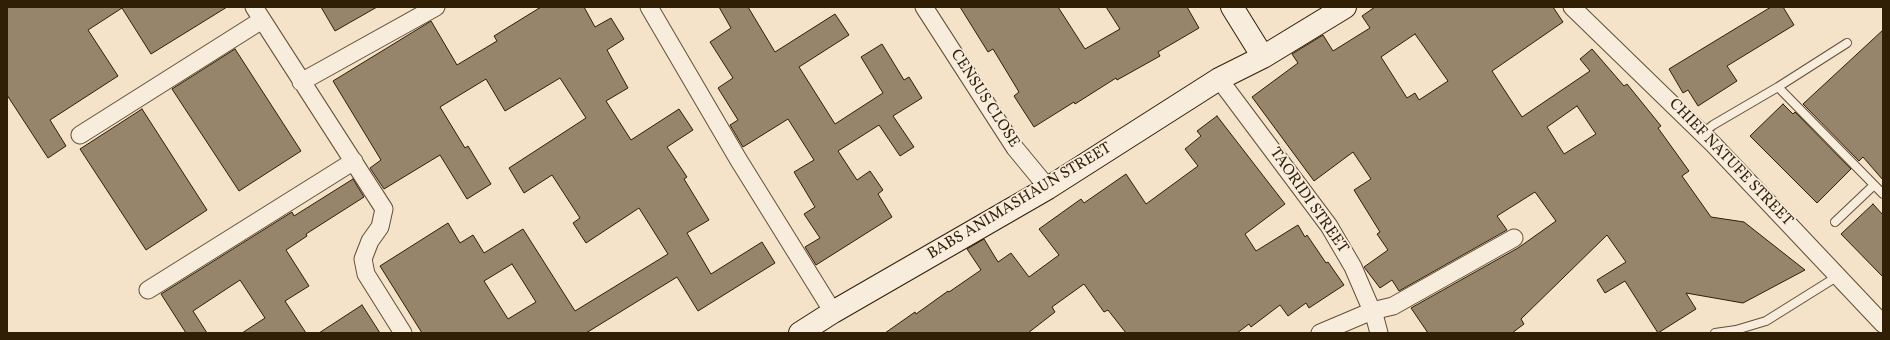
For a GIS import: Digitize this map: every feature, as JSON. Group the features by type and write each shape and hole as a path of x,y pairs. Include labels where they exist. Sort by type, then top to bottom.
{"main road":[{"path":"1232,7 1261,52"},
{"name":"BABS ANIMASHAUN STREET","path":"800,333 833,312 1048,188 1219,79 1238,69 1322,7"},
{"name":"BABS ANIMASHAUN STREET","path":"1261,52 1345,7"}],"street":[{"path":"301,82 436,7"},
{"path":"649,7 738,159 833,312"},
{"name":"CENSUS CLOSE","path":"924,7 1014,148 1048,188"},
{"name":"CHIEF NATUFE STREET","path":"1572,7 1703,133 1883,324"},
{"path":"80,134 258,14 384,209 380,227 370,241 363,259 366,274 404,333"},
{"name":"TAORIDI STREET","path":"1219,79 1329,226 1353,267 1372,311 1379,333"},
{"path":"148,290 354,161"},
{"path":"1320,333 1372,311 1393,306 1514,238"}],"lane":[{"path":"1703,133 1847,43"},
{"path":"1778,87 1882,192"},
{"path":"1835,222 1874,185"},
{"path":"1715,333 1736,330 1766,321 1838,276"}],"building":[{"path":"7,7 227,7 151,54 122,8 88,30 118,76 50,120 66,146 48,158 7,95"},
{"path":"321,7 377,7 335,31"},
{"path":"541,7 584,7 595,27 611,18 624,39 607,50 628,88 606,101 631,140 679,109 693,130 667,147 687,177 684,179 709,220 687,233 711,274 762,242 775,263 698,311 677,277 586,333 422,333 380,266 448,223 460,243 473,235 484,253 523,229 575,311 668,254 639,208 586,243 573,223 580,218 552,175 524,193 509,168 586,118 560,78 505,111 486,79 440,107 465,148 468,146 491,184 467,199 440,155 384,189 370,168 381,160 333,81 431,21 457,65 497,41 494,36","holes":["512,264 536,302 508,319 484,281"]},
{"path":"719,7 748,7 775,52 835,14 849,35 799,67 835,124 883,93 861,57 882,44 904,80 909,77 922,98 893,116 914,147 900,156 879,125 838,151 857,180 870,171 883,190 878,194 892,217 816,265 805,247 820,238 804,214 815,207 794,172 814,160 788,119 743,147 730,125 738,120 718,88 733,78 710,42 731,28"},
{"path":"960,7 1058,7 1085,49 1120,29 1106,7 1187,7 1199,28 1158,52 1160,56 1117,80 1116,78 1075,104 1074,102 1034,127 1014,96 1019,92 993,49 988,52"},
{"path":"1375,7 1553,7 1563,22 1492,71 1522,117 1590,71 1580,59 1592,49 1624,86 1627,84 1661,126 1658,128 1689,171 1682,176 1711,217 1744,222 1805,270 1743,303 1686,293 1696,309 1658,333 1625,281 1605,293 1597,280 1626,262 1607,235 1521,319 1524,324 1512,333 1428,333 1411,308 1518,248 1556,221 1535,192 1497,216 1507,230 1399,291 1392,280 1380,288 1364,267 1388,250 1377,234 1380,232 1354,190 1371,179 1353,152 1314,181 1252,97 1298,63 1292,54 1323,35 1333,51 1370,28 1362,16","holes":["1415,34 1448,81 1419,100 1415,93 1407,98 1381,57","1577,106 1596,134 1564,154 1547,127"]},
{"path":"1771,7 1783,7 1794,25 1727,66 1737,81 1698,106 1688,90 1683,93 1669,69"},
{"path":"1883,30 1883,180 1863,157 1859,161 1803,104"},
{"path":"235,49 301,151 239,191 172,89"},
{"path":"1783,104 1793,114 1795,112 1851,169 1817,203 1750,136"},
{"path":"142,109 207,210 146,250 80,149"},
{"path":"1217,116 1285,204 1245,234 1256,251 1298,225 1305,237 1307,235 1326,263 1328,262 1344,285 1309,308 1306,303 1288,316 1280,305 1251,327 1249,324 1237,333 1126,333 1108,310 1104,312 1084,284 1052,307 1055,312 1028,333 885,333 981,270 967,249 984,239 998,262 1011,253 1029,277 1059,255 1039,229 1081,199 1084,203 1126,174 1146,204 1198,166 1185,149 1201,136 1197,131"},
{"path":"353,179 364,197 306,234 307,236 286,250 309,286 285,301 306,333 242,333 265,318 240,280 193,311 207,333 186,333 161,294 292,212 294,216"},
{"path":"1873,204 1883,215 1883,277 1841,234"},
{"path":"362,305 380,333 319,333"}]}
